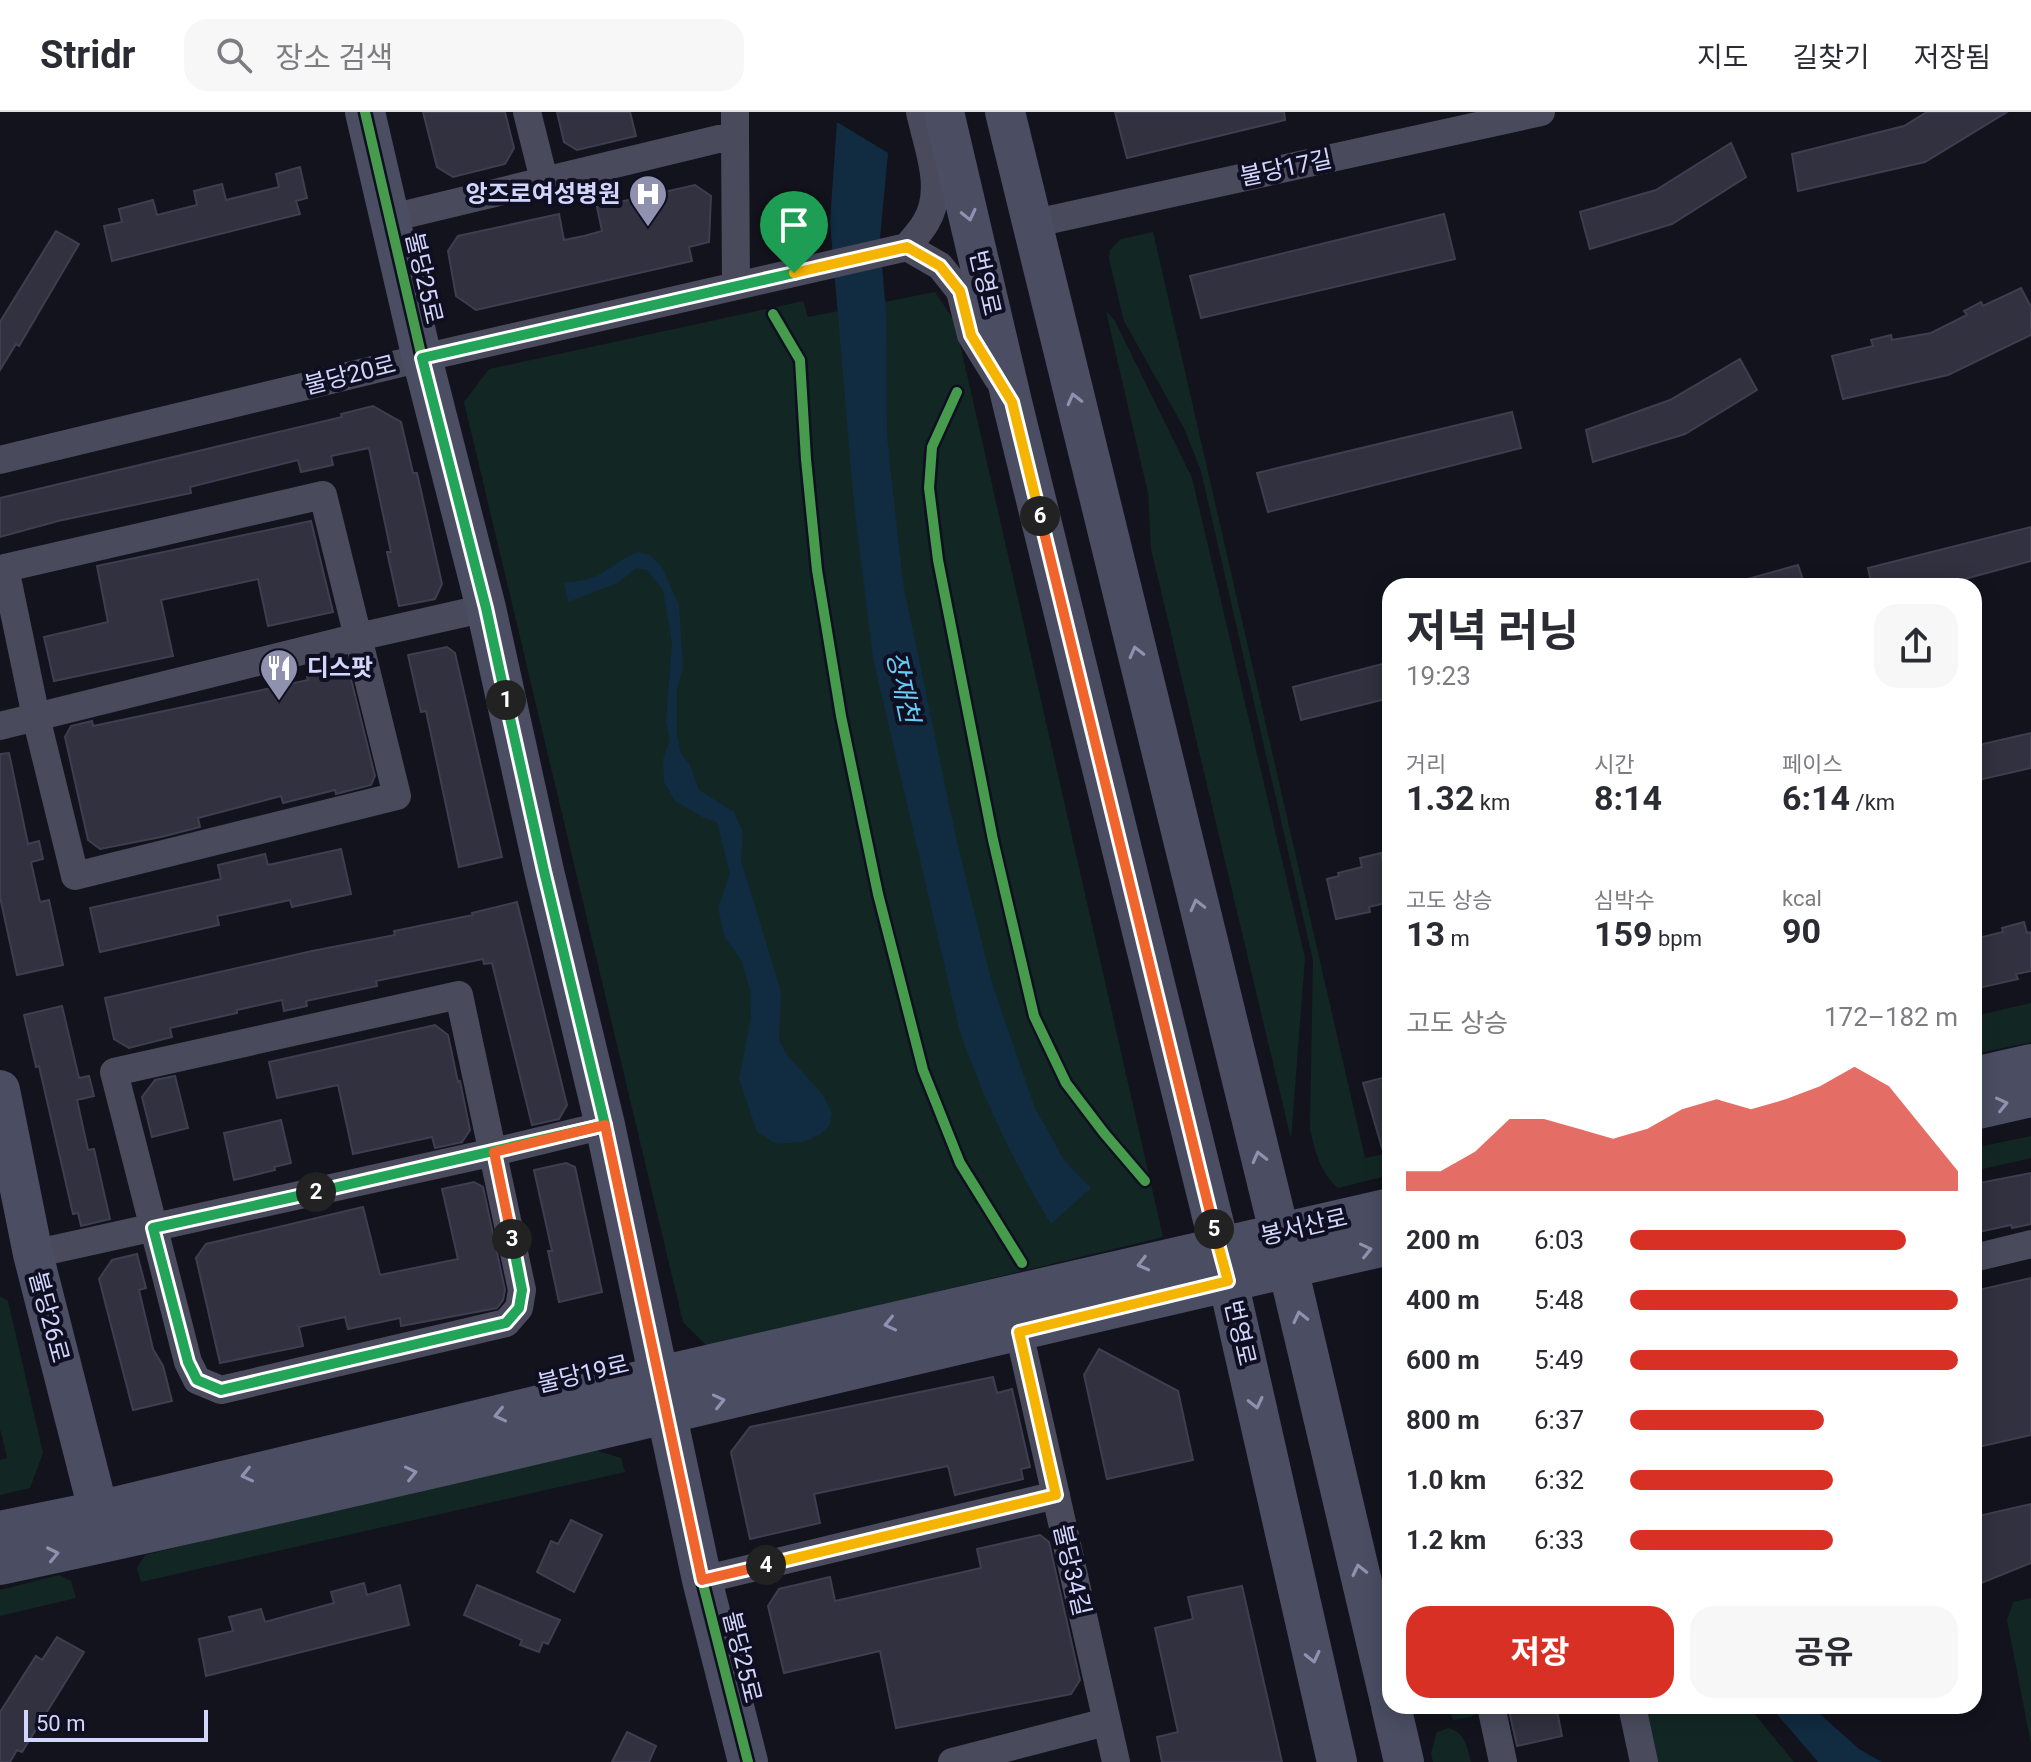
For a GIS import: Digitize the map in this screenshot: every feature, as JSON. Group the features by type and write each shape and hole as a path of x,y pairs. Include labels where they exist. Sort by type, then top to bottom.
{"street":[{"name":"불당25로","path":"365,112 422,358 486,608 544,871 605,1125 702,1580 748,1762"},
{"path":"527,112 544,180"},
{"path":"920,112 935,182 934,203 927,221 907,247 940,266 960,291 971,335 1012,402"},
{"name":"번영로","path":"944,112 1223,1263 1337,1762"},
{"path":"1005,112 1382,1665"},
{"name":"불당17길","path":"1031,224 1523,114"},
{"path":"391,218 544,180 735,124 736,286"},
{"name":"불당20로","path":"0,460 422,358 907,247"},
{"path":"323,495 358,637 397,796 75,876 36,717 5,568 323,495"},
{"path":"0,726 486,608"},
{"path":"459,995 522,1290 519,1308 506,1323 221,1390 197,1380 188,1362 153,1228 114,1072 459,995"},
{"path":"1982,1075 2031,1064"},
{"name":"불당26로","path":"0,1090 33,1254 102,1527"},
{"path":"1982,1108 2031,1097"},
{"path":"33,1254 605,1125"},
{"name":"봉서산로","path":"1223,1263 1283,1250 1382,1211"},
{"path":"1982,1256 2031,1244"},
{"name":"봉서산로","path":"1283,1250 1382,1245"},
{"name":"불당19로","path":"664,1395 1019,1332 1223,1263"},
{"name":"불당19로","path":"0,1565 102,1527 1223,1263"},
{"name":"불당34길","path":"1019,1332 1116,1762"},
{"path":"702,1580 1056,1495"},
{"name":"불당19로","path":"0,1531 102,1527"},
{"path":"1393,1714 1404,1762"},
{"path":"1493,1714 1503,1762"},
{"path":"1634,1714 1644,1762"},
{"path":"952,1762 1106,1722"}],"green space":[{"path":"1153,232 1365,1158 1382,1155 1382,1177 1338,1188 1323,1169 1316,1153 1310,1129 1313,960 1201,471 1184,428 1124,321 1109,259 1110,250 1121,239"},
{"path":"935,292 955,322 1163,1237 708,1347 683,1322 464,402 489,369 803,301 808,317"},
{"path":"1106,311 1115,321 1192,478 1305,958 1291,1139 1151,549 1148,493"},
{"path":"2031,1003 2031,1042 1982,1052 1982,1014"},
{"path":"2031,1136 2031,1158 1982,1169 1982,1146"},
{"path":"0,1296 8,1301 43,1453 30,1488 0,1495 0,1460 7,1458 0,1429"},
{"path":"588,1448 621,1458 625,1472 141,1582 137,1568 145,1555"},
{"path":"59,1575 71,1581 76,1598 0,1616 0,1590"},
{"path":"2031,1598 2031,1744 2007,1620 2013,1602"},
{"path":"1451,1714 1476,1714 1471,1717 1453,1720"},
{"path":"1648,1714 1755,1714 1794,1762 1658,1762"},
{"path":"1449,1728 1462,1737 1471,1762 1433,1762 1431,1753 1437,1732"}],"water":[{"name":"장재천","path":"837,122 888,153 880,239 886,314 887,436 903,583 957,842 992,983 1035,1108 1064,1160 1091,1188 1051,1224 1001,1131 960,1032 873,658 854,505 830,222"},
{"path":"638,552 650,555 662,567 679,605 683,668 677,689 677,736 681,753 690,765 699,790 734,812 743,832 741,860 781,992 779,1040 787,1055 824,1096 832,1114 829,1126 819,1135 803,1142 777,1144 757,1132 739,1079 751,1017 750,990 741,960 724,936 718,907 730,874 717,822 675,801 664,782 663,759 670,740 666,721 672,643 663,590 647,570 636,568 618,583 568,602 564,583 597,575"},
{"path":"1777,1714 1820,1714 1859,1749 1882,1762 1818,1762"}],"building":[{"path":"423,112 505,112 514,148 505,164 453,177 437,167"},
{"path":"557,112 630,112 636,136 577,150 564,142"},
{"path":"1115,112 1284,112 1285,120 1127,158"},
{"path":"1927,112 2007,112 1925,162 1798,191 1792,154 1904,126"},
{"path":"1731,143 1746,177 1672,224 1590,249 1580,212 1656,190"},
{"path":"300,167 307,198 296,201 300,214 112,261 104,226 122,222 119,209 153,200 157,215 197,205 194,191 222,184 226,200 279,187 276,174"},
{"path":"695,185 711,196 709,242 689,247 692,261 476,310 456,296 448,251 458,236 559,214 564,240 584,236 602,231 597,207"},
{"path":"1444,214 1455,259 1201,318 1190,276"},
{"path":"56,231 79,244 19,346 16,344 0,370 0,322"},
{"path":"2021,288 2031,307 2031,335 1948,375 1843,399 1832,356 1873,346 1871,340 1891,335 1892,340 1931,333 1967,315 1964,311 1981,302 1983,306"},
{"path":"1740,359 1757,390 1685,434 1593,462 1586,430 1670,400"},
{"path":"373,406 401,422 413,473 417,473 442,584 435,599 399,606 369,448 331,456 333,465 301,472 298,460 190,487 191,493 58,521 0,537 0,498 342,417 341,414"},
{"path":"1512,412 1521,448 1268,512 1257,473"},
{"path":"311,521 333,612 268,626 258,579 161,600 173,656 54,681 44,637 108,622 97,566"},
{"path":"2031,527 2031,561 1968,578 1870,578 1868,568"},
{"path":"1798,565 1802,578 1751,578"},
{"path":"447,647 455,653 502,857 459,867 426,711 421,712 408,655"},
{"path":"1382,664 1382,700 1301,720 1293,687"},
{"path":"348,667 375,776 371,785 283,803 281,796 198,818 200,827 100,849 88,840 65,737 71,726 92,721 93,726 188,706 308,680 307,676"},
{"path":"2031,733 2031,768 1982,779 1982,744"},
{"path":"9,753 28,844 39,841 43,859 31,862 40,902 49,900 63,965 17,975 0,897 0,754"},
{"path":"341,849 351,894 292,907 290,900 217,916 219,925 100,952 90,908 221,879 218,865 265,854 268,865"},
{"path":"1381,853 1382,904 1369,907 1370,912 1336,919 1327,879 1362,867 1360,858"},
{"path":"517,902 567,1105 559,1119 532,1125 492,963 484,964 483,959 376,981 377,986 306,1001 307,1006 284,1011 282,1000 237,1010 237,1013 170,1028 172,1037 129,1048 114,1039 105,998 395,935 394,931 473,915"},
{"path":"2024,922 2027,933 2031,932 2031,971 2016,974 2018,979 1982,987 1982,937 2003,932 2002,928"},
{"path":"62,1006 79,1078 89,1076 94,1096 77,1100 88,1150 94,1149 110,1219 81,1226 78,1213 73,1214 24,1015"},
{"path":"435,1025 448,1035 460,1081 470,1130 462,1142 435,1148 432,1137 353,1154 338,1085 277,1098 269,1062"},
{"path":"175,1076 188,1128 152,1137 142,1097 155,1080"},
{"path":"1382,1078 1382,1148 1363,1083"},
{"path":"281,1120 291,1163 234,1180 224,1133"},
{"path":"566,1163 575,1167 602,1292 559,1302 548,1251 552,1251 534,1170"},
{"path":"2031,1173 2031,1224 1982,1231 1982,1182"},
{"path":"474,1182 483,1187 505,1290 497,1308 401,1326 400,1318 348,1329 345,1317 299,1327 303,1346 220,1363 196,1258 206,1244 363,1207 380,1275 458,1259 442,1189"},
{"path":"137,1254 146,1288 139,1290 153,1349 163,1366 172,1401 133,1410 99,1279 112,1260"},
{"path":"2031,1278 2031,1435 1982,1446 1982,1289"},
{"path":"1099,1349 1178,1391 1193,1460 1107,1479 1084,1375"},
{"path":"993,1377 997,1393 1012,1389 1030,1467 1021,1469 1023,1479 955,1495 948,1466 814,1494 820,1523 750,1539 731,1452 750,1427"},
{"path":"2031,1504 2031,1563 1982,1583 1982,1515"},
{"path":"571,1520 602,1535 574,1592 537,1572 551,1541 558,1544"},
{"path":"1040,1535 1049,1542 1080,1680 1071,1694 896,1728 880,1651 784,1673 768,1606 779,1589 830,1577 835,1601 981,1568 977,1549"},
{"path":"364,1583 367,1595 400,1585 409,1625 206,1676 199,1639 233,1631 229,1617 261,1609 265,1622 334,1603 331,1592"},
{"path":"477,1585 560,1620 548,1644 543,1642 539,1652 520,1645 522,1640 464,1615"},
{"path":"1242,1586 1282,1762 1162,1762 1157,1737 1178,1732 1155,1628 1193,1619 1188,1597"},
{"path":"57,1637 84,1652 22,1752 17,1750 10,1762 0,1762 0,1712 36,1656 42,1660"},
{"path":"1510,1714 1558,1714 1562,1736 1517,1746"},
{"path":"627,1732 656,1746 649,1762 612,1762"}],"cycle path":[{"path":"365,112 422,358 486,608 544,871 605,1125 702,1580 748,1762"},
{"path":"773,314 800,360 817,570 841,716 878,894 923,1070 960,1163 1022,1263"},
{"path":"957,392 932,447 929,488 938,560 993,840 1034,1016 1066,1083 1145,1181"}],"place":[{"name":"앙즈로여성병원","path":"648,228"},
{"name":"디스팟","path":"279,702"}],"route":[{"path":"794,273 422,358 486,608 544,871 605,1125 153,1228 188,1362 197,1380 221,1390 506,1323 519,1308 522,1290 494,1152 605,1125 702,1580 1056,1495 1019,1332 1228,1281 1012,402 971,335 960,291 940,266 907,247 794,273"}]}
